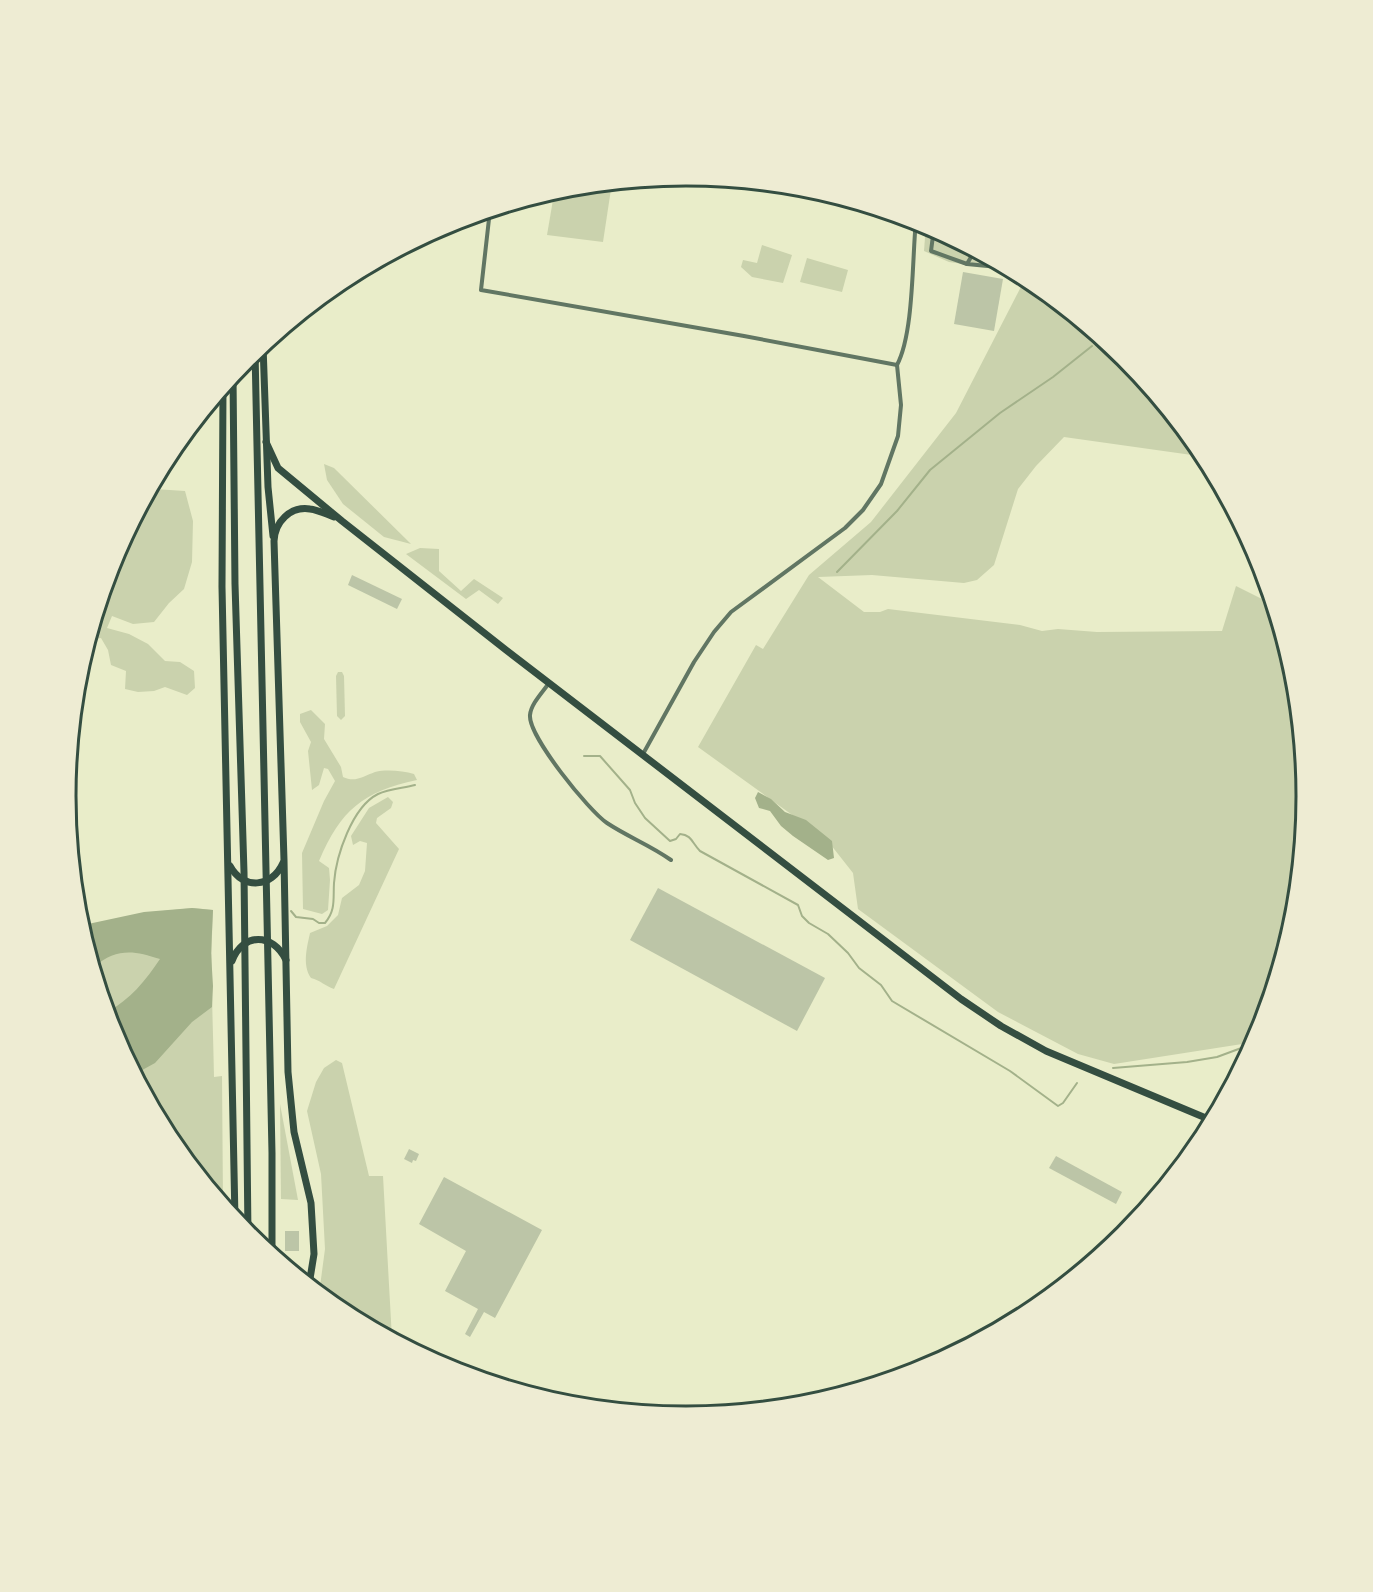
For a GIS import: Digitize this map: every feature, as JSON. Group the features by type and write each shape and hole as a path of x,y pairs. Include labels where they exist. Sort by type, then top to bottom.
{"main road":[{"path":"263,357 266,442 278,621 285,860 286,1005 291,1110 311,1203 314,1254 310,1276"},
{"path":"255,365 272,1243"},
{"path":"233,388 248,1219"},
{"path":"223,400 222,587 235,1205"},
{"path":"266,442 278,468 342,520 549,683 961,999 1001,1026 1046,1051 1205,1118"},
{"path":"274,541 278,524 286,515 297,510 314,510 342,520"},
{"path":"228,864 239,878 257,884 266,882 274,876 285,860"},
{"path":"231,964 241,946 249,941 258,940 276,945 287,962"}],"street":[{"path":"489,218 481,290 897,365"},
{"path":"644,754 694,662 731,612 845,528 863,510 881,484 898,435 901,405 897,365 902,356 908,328 915,230"},
{"path":"933,238 931,251 967,264 988,266"},
{"path":"967,264 971,257"},
{"path":"549,683 533,706 530,716 532,728 539,741 588,807 607,823 654,847 671,860"}],"shaded area":[{"path":"611,191 603,242 547,235 553,201"},
{"path":"925,234 992,268 949,262 924,251"},
{"path":"762,245 792,255 783,283 752,277 741,267 743,260 757,263"},
{"path":"807,258 848,270 842,292 800,282"},
{"path":"1021,287 1089,337 1118,365 1145,394 1193,455 1064,437 1018,489 994,565 977,580 964,583 872,575 818,577 864,612 880,612 888,609 1020,625 1042,631 1058,629 1097,632 1222,631 1236,586 1264,600 1276,638 1291,716 1295,756 1295,836 1285,915 1276,954 1244,1044 1114,1064 1078,1054 998,1012 858,909 853,873 827,840 698,747 756,645 763,649 809,575 871,522 956,413"},
{"path":"324,464 334,468 411,544 384,537 343,504 327,480"},
{"path":"158,491 185,491 193,521 192,562 184,589 154,622 133,624 112,616 107,628 129,634 148,644 165,661 180,662 194,671 195,688 187,695 165,687 154,691 138,692 125,689 126,671 111,665 108,650 101,638 97,639 123,563"},
{"path":"420,548 439,549 439,571 461,591 474,579 503,598 498,604 479,590 466,599 406,554"},
{"path":"338,672 342,672 344,676 345,716 341,720 337,716 336,676"},
{"path":"311,710 325,724 324,739 341,767 343,777 355,779 375,772 400,771 414,774 417,780 368,797 345,816 327,843 319,861 329,868 330,880 328,910 322,914 303,909 302,853 335,781 328,769 324,768 319,785 312,790 308,751 311,742 300,722 300,714"},
{"path":"758,792 771,799 785,812 806,820 832,841 834,858 828,860 781,826 770,811 759,808 755,798"},
{"path":"388,797 393,802 391,808 377,818 376,823 399,849 334,989 311,978 308,973 306,956 310,933 327,926 338,915 342,898 359,885 365,871 367,843 360,841 353,845 351,836 369,808"},
{"path":"192,908 213,910 211,953 213,986 212,1007 192,1022 155,1063 141,1070 115,1007 137,989 160,959 142,954 125,953 110,956 100,963 90,924 144,912"},
{"path":"193,908 213,910 214,1077 222,1076 223,1192 179,1135 139,1066 109,992 97,954 90,925 143,913"},
{"path":"336,1060 342,1063 369,1176 383,1176 391,1330 320,1284 325,1249 321,1174 307,1111 316,1082 324,1068"},
{"path":"280,1104 298,1200 281,1199"}],"building":[{"path":"963,272 1003,279 994,331 954,324"},
{"path":"352,575 402,599 397,609 348,585"},
{"path":"658,888 825,978 797,1031 630,940"},
{"path":"409,1149 419,1154 416,1161 413,1160 412,1163 404,1159"},
{"path":"1056,1156 1122,1192 1116,1204 1049,1168"},
{"path":"444,1177 542,1230 495,1318 484,1312 470,1337 465,1334 478,1309 445,1291 466,1251 419,1224"},
{"path":"285,1231 299,1231 299,1251 285,1251"}],"waterway":[{"path":"837,572 897,511 930,470 1000,413 1053,377 1092,346"},
{"path":"584,756 600,756 630,790 645,818 670,841 676,839 680,834 687,836 700,851 798,905 802,916 828,934 848,953 859,968 881,985 892,1001 1010,1071 1058,1106 1063,1103 1077,1083"},
{"path":"291,911 296,917 325,923 332,909 335,872 342,846 360,810 378,794 415,785"},
{"path":"1113,1068 1187,1062 1217,1057 1242,1048"}]}
